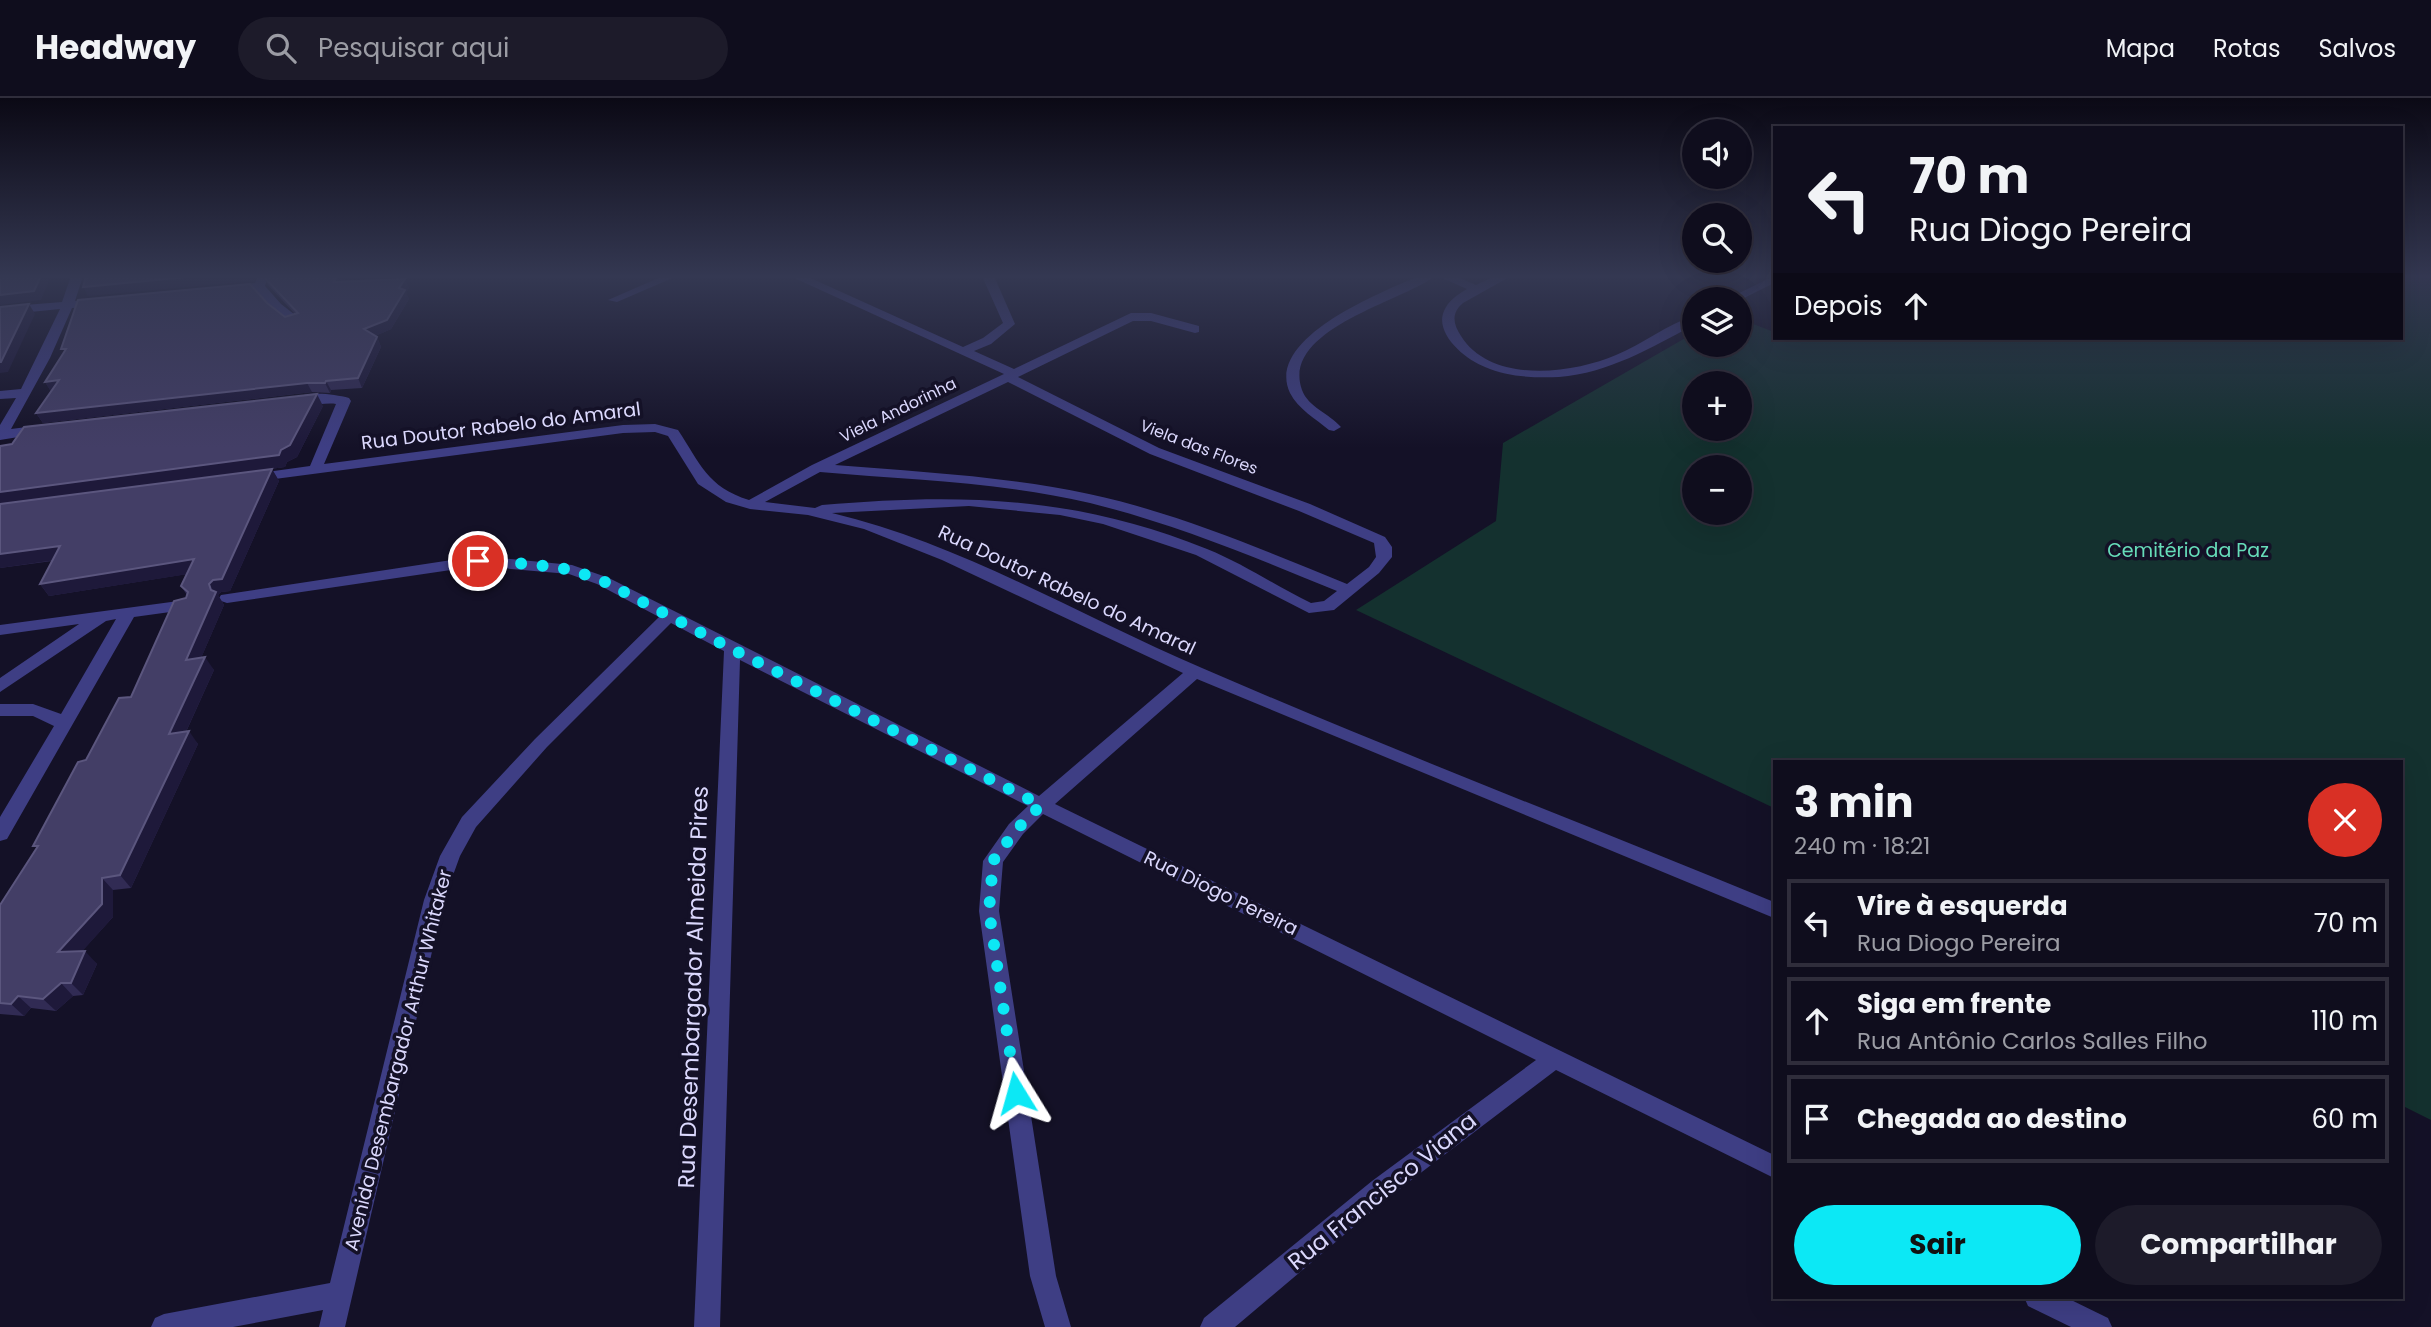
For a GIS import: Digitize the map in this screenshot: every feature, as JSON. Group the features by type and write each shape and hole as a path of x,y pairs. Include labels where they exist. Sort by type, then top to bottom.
{"street":[{"path":"1,435 54,333"},
{"name":"Viela Andorinha","path":"923,333 966,350 1012,375"},
{"path":"966,350 997,333"},
{"path":"1012,375 1097,333"},
{"path":"1320,333 1301,350 1291,375 1293,387 1307,406 1334,427"},
{"path":"1453,333 1458,343 1473,355 1496,367 1521,373 1575,371 1613,362 1668,333"},
{"name":"Viela Andorinha","path":"750,505 817,468 1012,375"},
{"name":"Viela das Flores","path":"1012,375 1092,423 1300,504 1380,540 1385,550 1382,562 1348,590"},
{"path":"0,395 25,393"},
{"path":"288,402 324,398 344,401 315,470"},
{"path":"1,435 54,428"},
{"name":"Rua Doutor Rabelo do Amaral","path":"233,480 623,429 655,428 673,433 703,481 731,499 750,505 808,511 869,526 947,556 1195,672 1773,910"},
{"path":"817,468 992,484 1090,499 1183,527 1348,590"},
{"path":"808,511 908,501 1005,502 1050,507 1127,525 1205,553 1309,608 1328,606 1348,590"},
{"name":"Rua Diogo Pereira","path":"227,598 478,561 572,570 603,581 668,617 1041,805 1773,1167"},
{"path":"0,630 186,605"},
{"path":"0,834 128,613"},
{"path":"0,686 103,616"},
{"name":"Avenida Desembargador Arthur Whitaker","path":"332,1327 434,900 450,856 469,822 541,743 668,617"},
{"name":"Rua Desembargador Almeida Pires","path":"707,1327 732,649"},
{"path":"1058,1327 1043,1276 989,911 993,861 1016,830 1041,805 1195,672"},
{"path":"0,710 35,709 50,713 63,724"},
{"name":"Rua Francisco Viana","path":"1213,1327 1240,1308 1322,1235 1435,1147 1555,1059"},
{"path":"163,1327 340,1294"},
{"path":"2041,1299 2099,1327"}],"green space":[{"name":"Cemitério da Paz","path":"1752,333 1773,333 1773,340 2403,340 2403,333 2431,333 2431,1120 2403,1106 2403,760 1773,760 1773,808 1356,610 1496,521 1503,443 1682,340 1682,357 1752,357"}],"building":[{"path":"0,333 15,333 1,362"},
{"path":"66,333 371,333 377,337 358,378 36,413 59,380 45,382 66,349 61,349"},
{"path":"317,394 290,445 281,450 279,455 0,492 0,446 12,444 24,427"},
{"path":"272,469 222,579 213,580 209,584 211,590 216,592 186,660 205,657 169,734 189,731 120,875 102,878 102,904 58,952 85,951 71,983 61,983 43,999 18,996 11,1004 0,1003 0,905 38,846 33,846 78,762 86,760 119,698 131,697 174,601 186,598 188,592 181,586 194,559 40,584 60,546 0,554 0,504"}],"route":[{"path":"478,561 572,570 603,581 668,617 1041,805 1016,830 993,861 989,911 1016,1093"}]}
